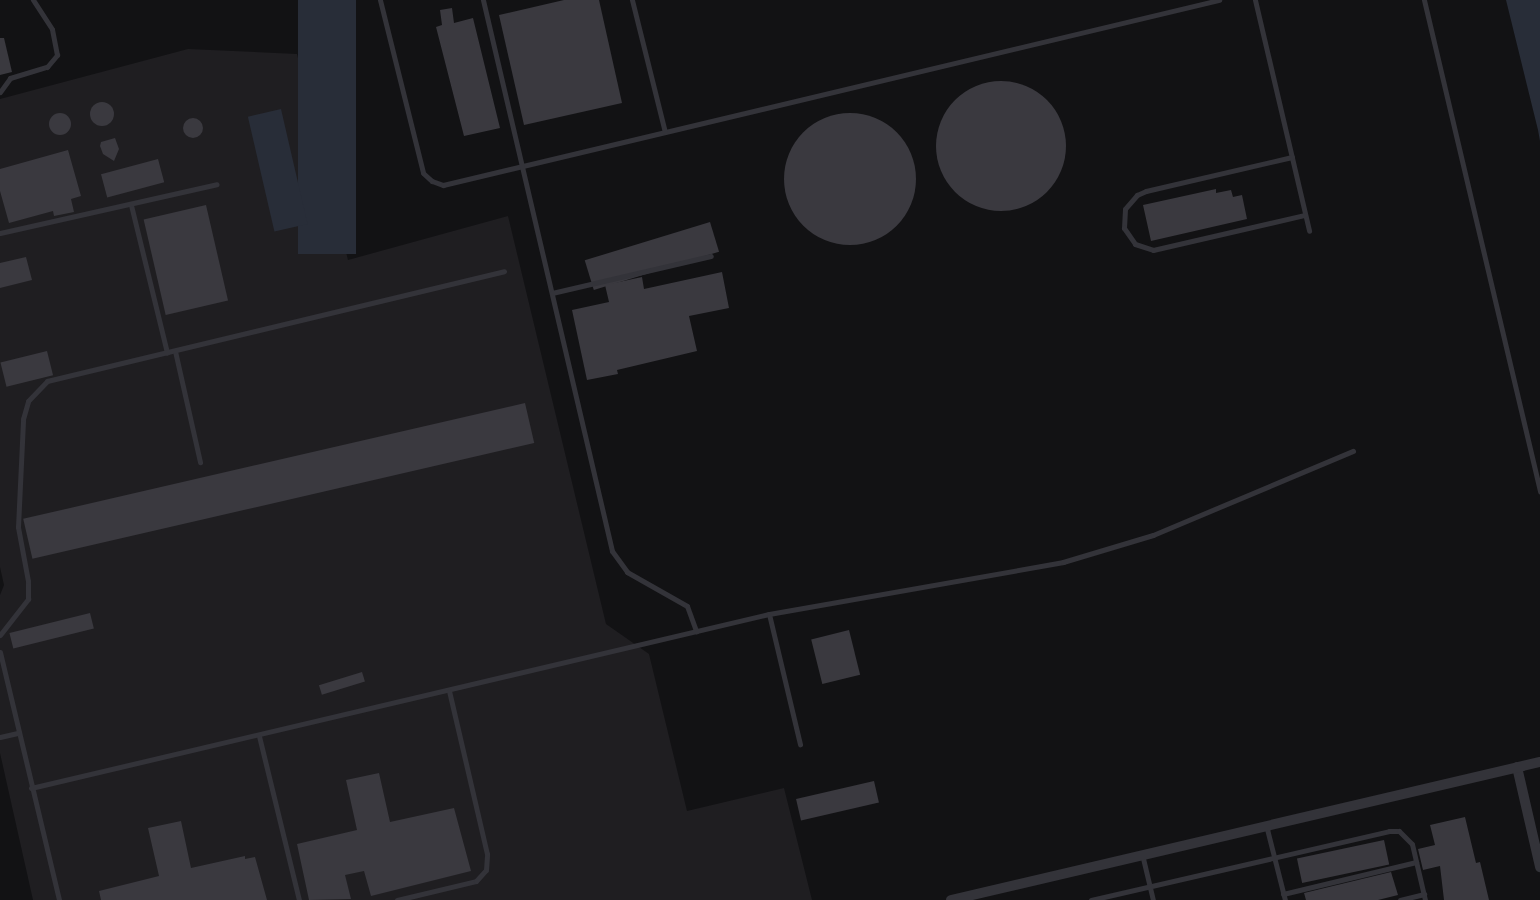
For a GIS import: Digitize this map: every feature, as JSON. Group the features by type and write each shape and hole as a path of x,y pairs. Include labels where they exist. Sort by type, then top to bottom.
{"street":[{"path":"952,900 1540,762"},
{"path":"1517,767 1540,867"}],"lane":[{"path":"0,92 10,78 47,67 57,54 52,29 33,0"},
{"path":"380,0 427,178 437,184 449,184 1219,0"},
{"path":"483,0 612,551 621,566 634,577 687,606 696,631"},
{"path":"632,0 664,132"},
{"path":"1255,0 1309,231"},
{"path":"1424,0 1540,490"},
{"path":"1292,157 1146,191 1137,195 1125,209 1124,228 1135,244 1153,250 1305,215"},
{"path":"0,233 131,205 217,184"},
{"path":"131,205 166,353"},
{"path":"552,293 711,256"},
{"path":"0,635 7,622 25,605 29,593 18,527 23,419 28,401 39,387 55,378 175,351 504,271"},
{"path":"175,351 200,462"},
{"path":"31,788 259,736 769,614 1032,569 1093,554 1182,524 1353,451"},
{"path":"769,614 800,744"},
{"path":"0,652 59,900"},
{"path":"397,900 476,881 483,874 487,864 449,691"},
{"path":"0,737 18,733"},
{"path":"259,736 299,900"},
{"path":"1266,825 1285,900"},
{"path":"1091,900 1389,831 1399,831 1407,836 1416,862 1424,897 1400,900"},
{"path":"1142,854 1153,900"},
{"path":"1283,894 1416,862"}],"shaded area":[{"path":"298,0 356,0 356,254 298,254"},
{"path":"1506,0 1540,0 1540,141 1538,130"},
{"path":"188,49 297,54 348,260 508,216 606,624 649,654 687,811 784,788 812,900 33,900 0,753 0,595 4,585 0,567 0,99"},
{"path":"281,109 308,224 274,232 248,117"}],"building":[{"path":"564,0 599,0 622,103 524,125 499,15"},
{"path":"452,8 454,23 473,18 500,128 464,136 436,27 442,25 440,10"},
{"path":"0,38 4,38 12,72 0,75"},
{"path":"1001,81 1014,82 1026,86 1047,100 1061,121 1065,133 1065,159 1061,171 1047,192 1026,206 1014,210 1001,211 988,210 976,206 955,192 941,171 937,159 936,146 937,133 941,121 955,100 976,86 988,82"},
{"path":"102,102 110,106 114,114 110,122 102,126 94,122 90,114 94,106"},
{"path":"56,113 64,113 71,120 71,128 64,135 56,135 49,128 49,120"},
{"path":"850,113 875,118 886,124 896,133 905,143 911,154 916,179 911,204 905,215 896,225 886,234 875,240 850,245 825,240 814,234 804,225 795,215 789,204 784,179 789,154 795,143 804,133 814,124 825,118"},
{"path":"193,118 200,121 203,128 200,135 193,138 186,135 183,128 186,121"},
{"path":"115,138 119,149 114,161 103,154 100,146 101,142"},
{"path":"68,150 81,196 71,199 74,212 54,216 53,211 9,223 0,191 0,169"},
{"path":"158,159 164,182 107,197 101,174"},
{"path":"1216,189 1216,193 1231,190 1233,197 1242,195 1247,219 1151,241 1143,205"},
{"path":"206,205 228,300 166,315 144,219"},
{"path":"710,222 719,252 594,290 585,260"},
{"path":"26,257 32,280 0,288 0,263"},
{"path":"722,272 729,308 689,316 697,351 617,370 618,374 587,380 572,310 609,302 605,285 642,277 644,289"},
{"path":"47,351 53,375 6,387 0,363"},
{"path":"525,403 534,443 32,559 23,519"},
{"path":"90,613 94,629 13,649 9,633"},
{"path":"849,630 860,675 822,684 811,639"},
{"path":"362,672 365,682 322,695 319,685"},
{"path":"379,773 390,822 454,808 471,871 371,896 364,871 345,875 351,899 309,900 297,844 357,830 346,780"},
{"path":"874,781 879,802 801,820 796,799"},
{"path":"1465,817 1476,863 1480,862 1489,900 1444,900 1440,866 1423,870 1418,849 1435,845 1430,825"},
{"path":"181,821 191,868 245,856 245,859 255,857 267,900 101,900 99,891 159,876 148,828"},
{"path":"1384,840 1389,864 1302,883 1297,859"},
{"path":"1391,872 1398,895 1378,900 1306,900 1304,893"}]}
